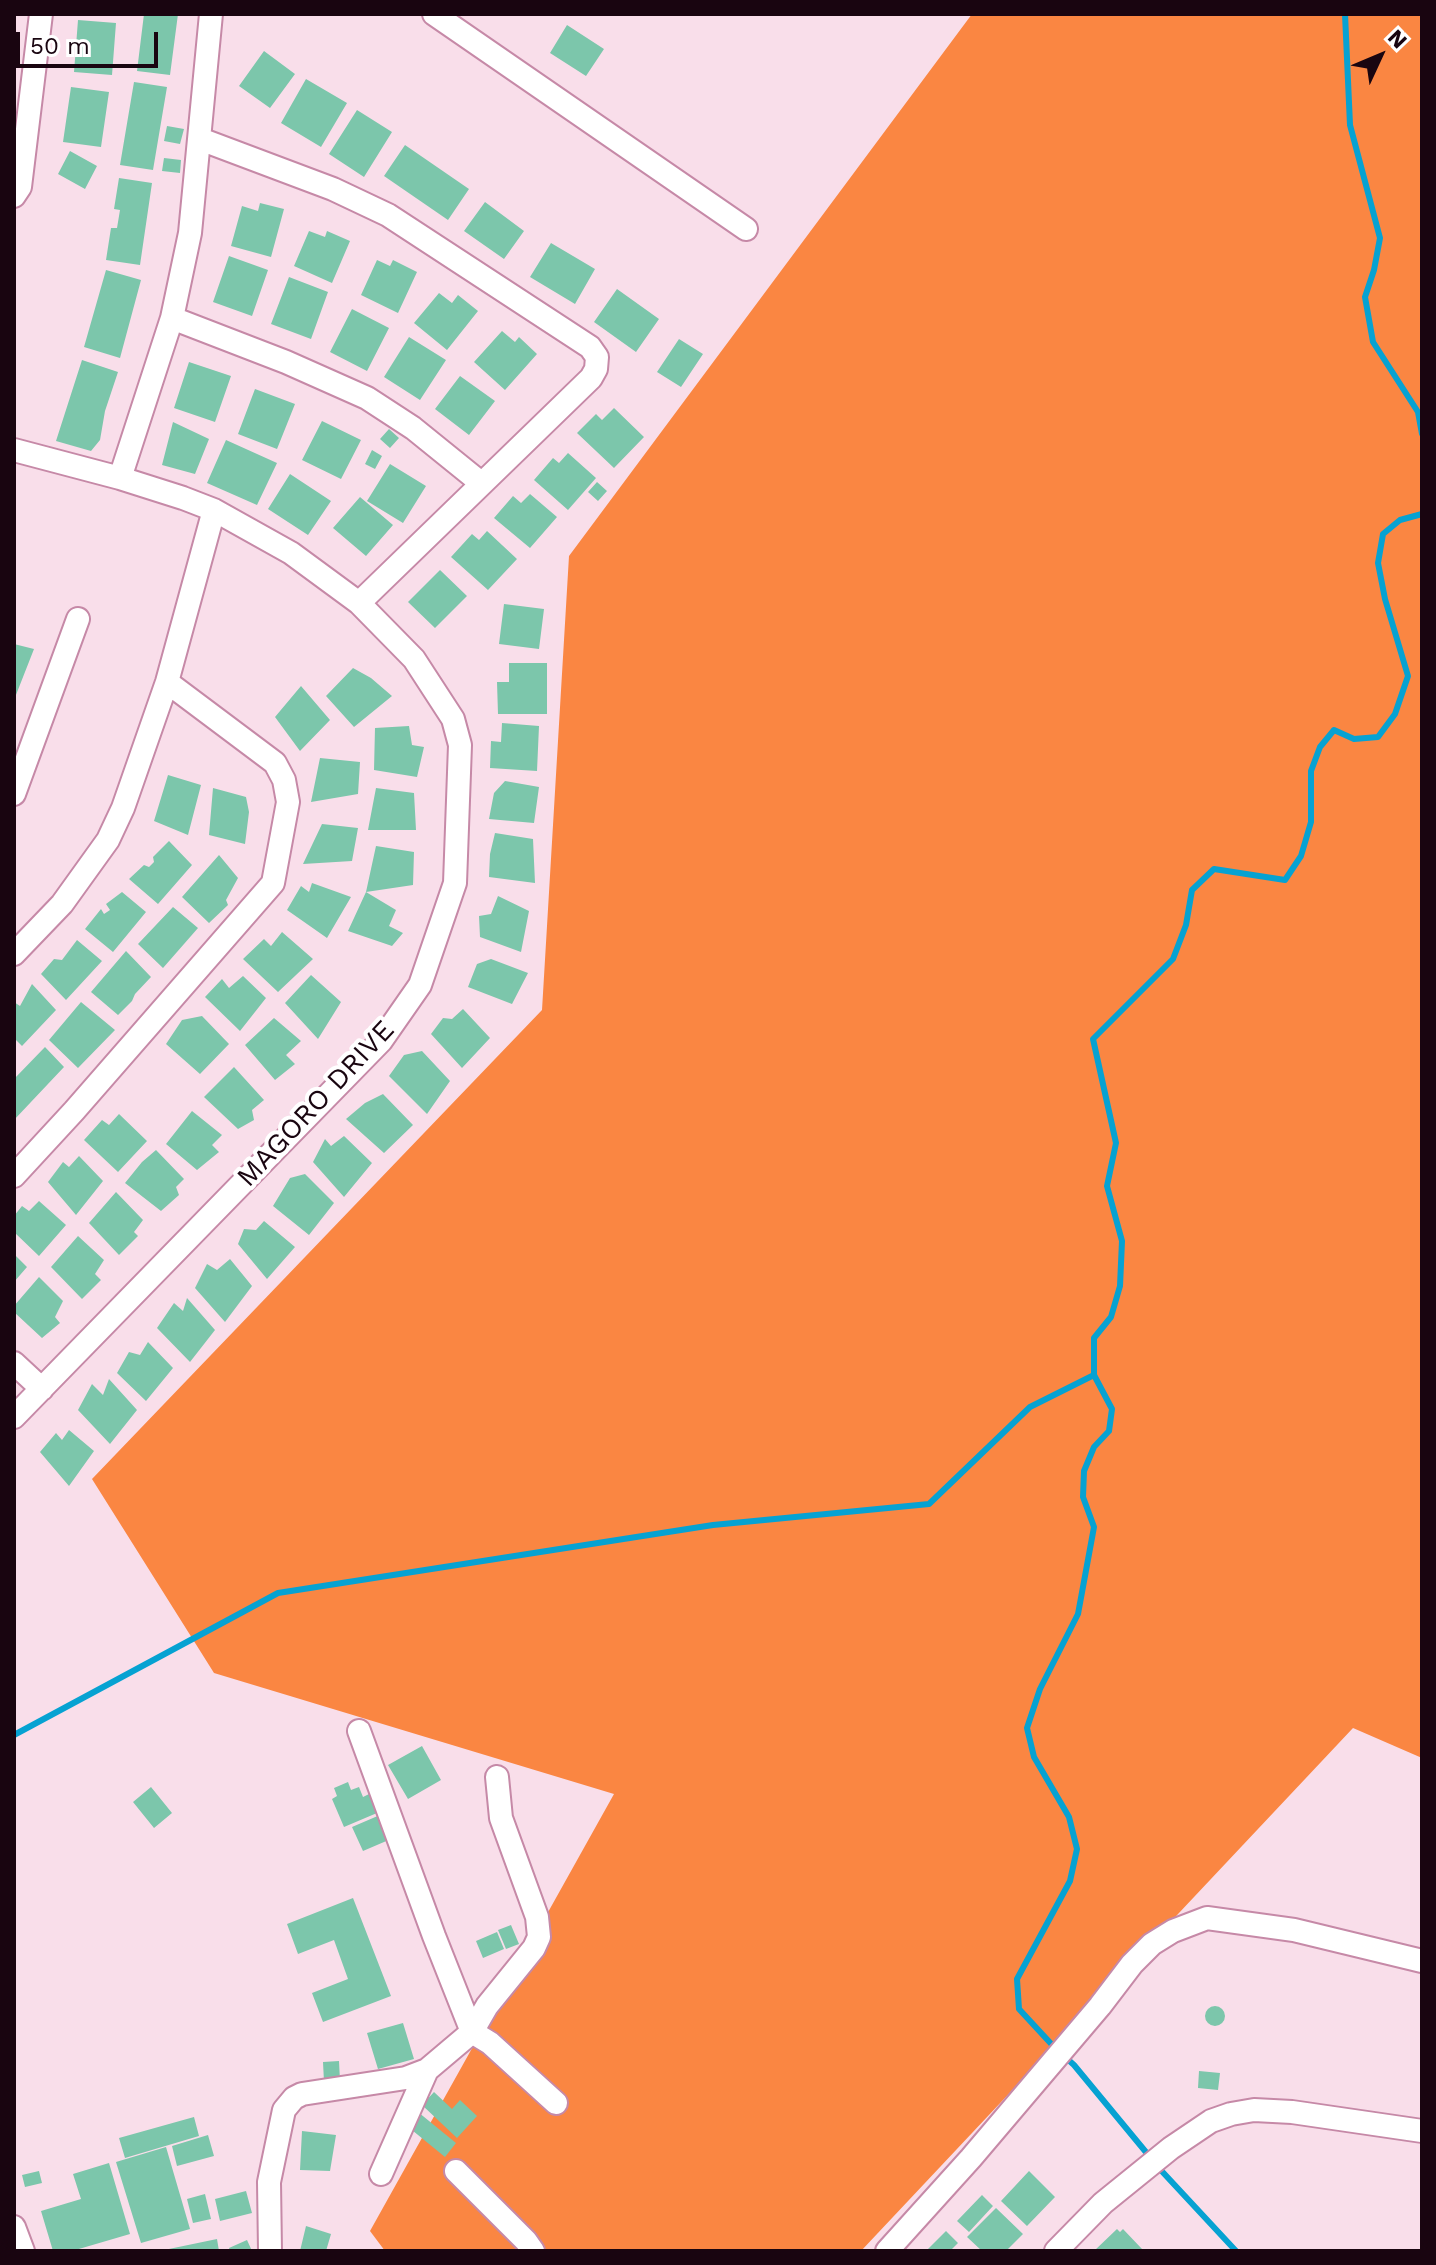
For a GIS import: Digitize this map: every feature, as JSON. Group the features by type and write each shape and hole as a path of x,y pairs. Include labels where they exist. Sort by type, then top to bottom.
{"street":[{"path":"14,196 20,187 41,14"},
{"path":"120,478 172,318 190,233 211,14"},
{"path":"434,14 746,229"},
{"path":"200,139 333,189 388,215 590,347 597,357 591,378 359,603"},
{"path":"172,318 286,362 367,398 423,435 481,483"},
{"name":"MAGORO DRIVE","path":"14,450 120,478 214,510 291,553 359,603 414,659 453,719 460,745 455,883 420,985 381,1041 14,1417"},
{"path":"14,954 62,904 108,840 123,808 167,682 214,510"},
{"path":"14,794 78,619"},
{"path":"14,1176 273,883 288,802 284,780 275,763 167,682"},
{"path":"14,1363 42,1389"},
{"path":"359,1731 472,2032 498,2050 556,2103"},
{"path":"270,2251 269,2182 284,2110 294,2098 302,2094 406,2078 427,2070 472,2032 487,2006 534,1948 539,1937 537,1917 501,1818 497,1777"},
{"path":"887,2251 971,2158 1132,1964 1152,1944 1173,1931 1207,1918 1294,1930 1422,1961"},
{"path":"381,2174 427,2070"},
{"path":"1056,2251 1103,2203 1171,2148 1211,2121 1231,2114 1254,2110 1292,2112 1422,2131"},
{"path":"456,2171 533,2251"},
{"path":"14,2227 23,2251"}],"shaded area":[{"path":"972,14 1422,14 1422,1758 1353,1728 861,2251 385,2251 370,2231 614,1794 214,1673 92,1479 542,1010 569,556"}],"building":[{"path":"144,14 178,14 170,75 137,71"},
{"path":"78,20 116,23 112,75 74,72"},
{"path":"567,25 604,49 586,76 550,53"},
{"path":"264,51 295,74 270,108 239,86"},
{"path":"306,79 347,103 321,147 281,123"},
{"path":"134,82 167,87 153,170 120,165"},
{"path":"71,87 109,92 101,147 63,142"},
{"path":"357,110 392,132 364,177 329,154"},
{"path":"167,126 184,129 180,144 164,141"},
{"path":"405,145 469,189 448,220 384,176"},
{"path":"70,151 97,166 85,189 58,174"},
{"path":"164,158 181,160 180,173 162,171"},
{"path":"119,178 152,183 140,265 106,260 111,228 117,228 120,210 114,209"},
{"path":"485,202 524,231 504,259 464,231"},
{"path":"260,203 284,209 271,257 231,246 242,206 258,211"},
{"path":"309,231 325,237 327,231 350,241 332,283 294,266"},
{"path":"551,243 595,269 575,304 530,277"},
{"path":"229,256 268,270 252,316 213,302"},
{"path":"377,260 390,266 393,260 417,272 398,313 361,295"},
{"path":"106,270 141,280 120,358 84,347"},
{"path":"289,277 328,292 311,339 271,324"},
{"path":"617,289 659,319 636,352 594,322"},
{"path":"439,293 452,303 458,295 478,311 447,350 414,323"},
{"path":"352,309 389,328 367,371 330,352"},
{"path":"502,331 515,342 519,337 537,354 505,390 474,362"},
{"path":"409,337 446,360 420,400 384,377"},
{"path":"679,339 703,354 681,387 657,372"},
{"path":"82,360 118,372 105,411 100,440 91,451 56,441"},
{"path":"189,362 231,376 215,422 174,408"},
{"path":"460,376 495,401 469,435 435,409"},
{"path":"255,389 295,404 277,449 238,434"},
{"path":"614,408 644,437 614,468 577,433 596,414 602,420"},
{"path":"322,421 361,440 341,479 302,460"},
{"path":"173,422 209,439 195,474 162,465"},
{"path":"389,429 399,438 390,448 380,439"},
{"path":"226,440 277,463 257,505 207,483"},
{"path":"372,450 382,456 375,469 365,464"},
{"path":"568,453 596,478 568,510 534,480 553,458 559,463"},
{"path":"390,464 426,486 403,523 367,501"},
{"path":"290,474 331,501 308,535 268,509"},
{"path":"597,482 607,491 598,501 588,492"},
{"path":"530,494 557,517 530,548 494,518 513,496 521,503"},
{"path":"360,497 393,525 366,556 333,528"},
{"path":"487,531 517,559 488,590 451,557 472,534 479,540"},
{"path":"440,570 467,596 435,628 408,602"},
{"path":"504,604 544,609 539,649 499,644"},
{"path":"14,644 34,649 14,700"},
{"path":"509,663 547,663 547,714 498,714 497,682 509,682"},
{"path":"353,668 392,696 354,727 326,696"},
{"path":"301,686 330,720 300,751 275,717"},
{"path":"502,723 539,726 537,771 490,768 491,741 501,742"},
{"path":"409,726 412,745 424,747 417,777 374,770 375,728"},
{"path":"320,758 360,762 358,794 311,802"},
{"path":"168,775 201,785 188,835 154,821"},
{"path":"505,781 539,787 534,823 489,819 494,793"},
{"path":"213,788 246,797 249,812 245,844 209,835"},
{"path":"376,788 414,793 416,830 368,830"},
{"path":"322,824 358,828 352,861 303,864"},
{"path":"495,833 533,839 535,883 489,877"},
{"path":"169,841 192,865 158,904 129,879 144,865 149,867 154,862 153,857"},
{"path":"376,846 414,852 413,885 366,892"},
{"path":"219,855 238,878 226,900 228,905 209,923 182,897"},
{"path":"312,883 351,897 327,938 287,910 301,886 309,892"},
{"path":"122,892 146,912 113,952 85,929 101,909 104,914 110,910 106,904"},
{"path":"366,892 396,910 389,926 403,933 392,946 348,931"},
{"path":"498,896 529,911 521,952 480,937 479,916 491,914"},
{"path":"173,907 198,928 163,968 138,944"},
{"path":"282,932 313,959 278,992 243,959 264,939 271,946"},
{"path":"77,940 102,961 66,1000 41,974 54,959 62,960"},
{"path":"126,951 151,977 118,1015 91,992"},
{"path":"491,959 528,973 512,1004 468,987 477,964"},
{"path":"311,975 341,1002 318,1039 285,1003"},
{"path":"243,976 266,998 240,1031 205,997 222,979 229,988"},
{"path":"32,984 56,1010 22,1046 14,1038 14,1002 20,1006"},
{"path":"81,1002 115,1030 78,1068 49,1040"},
{"path":"463,1009 490,1038 462,1068 431,1034 443,1018 452,1019"},
{"path":"202,1016 229,1044 200,1074 166,1044 182,1020"},
{"path":"274,1018 301,1041 286,1055 295,1064 275,1080 245,1045"},
{"path":"45,1047 64,1067 14,1120 14,1079"},
{"path":"422,1051 450,1081 427,1114 389,1076 404,1055"},
{"path":"234,1067 264,1100 252,1110 254,1120 238,1129 204,1097"},
{"path":"383,1094 413,1125 384,1153 346,1119 365,1103"},
{"path":"192,1111 222,1135 212,1145 219,1152 197,1170 166,1144"},
{"path":"119,1114 147,1141 118,1172 84,1140 102,1120 109,1125"},
{"path":"344,1136 372,1163 344,1197 313,1162 325,1139 331,1146"},
{"path":"156,1150 184,1179 176,1187 179,1195 161,1211 125,1183"},
{"path":"79,1156 103,1181 76,1215 48,1182 63,1162 69,1167"},
{"path":"305,1174 334,1203 309,1235 273,1206 290,1178"},
{"path":"116,1192 143,1220 134,1232 138,1236 119,1255 89,1223"},
{"path":"39,1201 66,1225 39,1256 14,1232 14,1216 22,1206 29,1211"},
{"path":"264,1221 295,1247 267,1279 238,1244 244,1229 256,1230"},
{"path":"78,1236 104,1260 95,1274 101,1280 82,1299 51,1267"},
{"path":"14,1254 27,1267 14,1282"},
{"path":"230,1259 252,1286 225,1322 195,1288 207,1264 217,1270"},
{"path":"39,1277 63,1301 55,1317 60,1323 42,1338 14,1312 14,1306"},
{"path":"187,1298 215,1330 190,1362 157,1328 174,1303 183,1311"},
{"path":"148,1342 173,1368 146,1401 117,1373 129,1352 140,1355"},
{"path":"109,1379 137,1410 110,1444 78,1410 92,1384 103,1395"},
{"path":"69,1430 94,1451 69,1486 40,1452 56,1433 62,1440"},
{"path":"422,1746 441,1780 408,1799 388,1765"},
{"path":"348,1782 351,1790 359,1787 363,1797 369,1794 377,1813 344,1827 332,1799 337,1796 334,1788"},
{"path":"151,1787 172,1813 154,1828 133,1802"},
{"path":"380,1815 391,1839 363,1851 352,1827"},
{"path":"353,1898 391,1996 323,2022 312,1993 348,1979 334,1940 298,1954 287,1924"},
{"path":"511,1925 519,1944 506,1949 498,1930"},
{"path":"497,1932 504,1949 483,1958 476,1941"},
{"path":"1215,2006 1222,2009 1225,2016 1222,2023 1215,2026 1208,2023 1205,2016 1208,2009"},
{"path":"403,2023 414,2059 378,2069 367,2033"},
{"path":"339,2061 340,2081 324,2082 323,2062"},
{"path":"1199,2071 1220,2073 1218,2090 1198,2088"},
{"path":"434,2092 452,2109 460,2100 477,2116 457,2138 422,2105"},
{"path":"418,2112 456,2143 445,2157 407,2126"},
{"path":"194,2117 199,2136 125,2158 119,2138"},
{"path":"302,2131 336,2135 330,2171 300,2170"},
{"path":"208,2135 214,2156 177,2166 172,2146"},
{"path":"166,2147 190,2229 141,2243 116,2162"},
{"path":"109,2163 130,2234 72,2251 53,2251 41,2211 81,2199 73,2174"},
{"path":"39,2171 42,2183 25,2187 22,2175"},
{"path":"1029,2171 1055,2197 1027,2226 1001,2201"},
{"path":"246,2191 252,2213 220,2221 215,2199"},
{"path":"205,2194 211,2219 193,2223 187,2199"},
{"path":"982,2195 993,2206 969,2232 957,2221"},
{"path":"996,2208 1023,2234 1006,2251 982,2251 967,2237"},
{"path":"306,2226 331,2234 326,2251 300,2251"},
{"path":"1117,2229 1120,2232 1123,2229 1142,2249 1094,2251"},
{"path":"946,2231 958,2243 950,2251 926,2251"},
{"path":"217,2239 219,2251 164,2250"},
{"path":"247,2240 252,2251 230,2251 229,2248"}],"waterway":[{"path":"1345,14 1350,125 1380,238 1365,297 1373,342 1418,412 1422,434"},
{"path":"1055,2048 1019,2009 1017,1979 1070,1881 1077,1849 1069,1817 1034,1757 1027,1728 1040,1689 1078,1614 1094,1527 1083,1497 1084,1471 1094,1447 1109,1431 1112,1409 1094,1375 1094,1338 1111,1317 1120,1286 1122,1241 1107,1186 1116,1143 1093,1039 1173,959 1186,925 1192,890 1214,869 1285,880 1301,856 1311,822 1311,771 1320,747 1334,730 1354,739 1378,737 1395,714 1408,676 1385,599 1378,563 1383,534 1400,520 1422,514"},
{"path":"14,1735 278,1593 713,1525 929,1504 1030,1407 1094,1375"},
{"path":"1064,2056 1150,2157"},
{"path":"1157,2166 1236,2251"}]}
